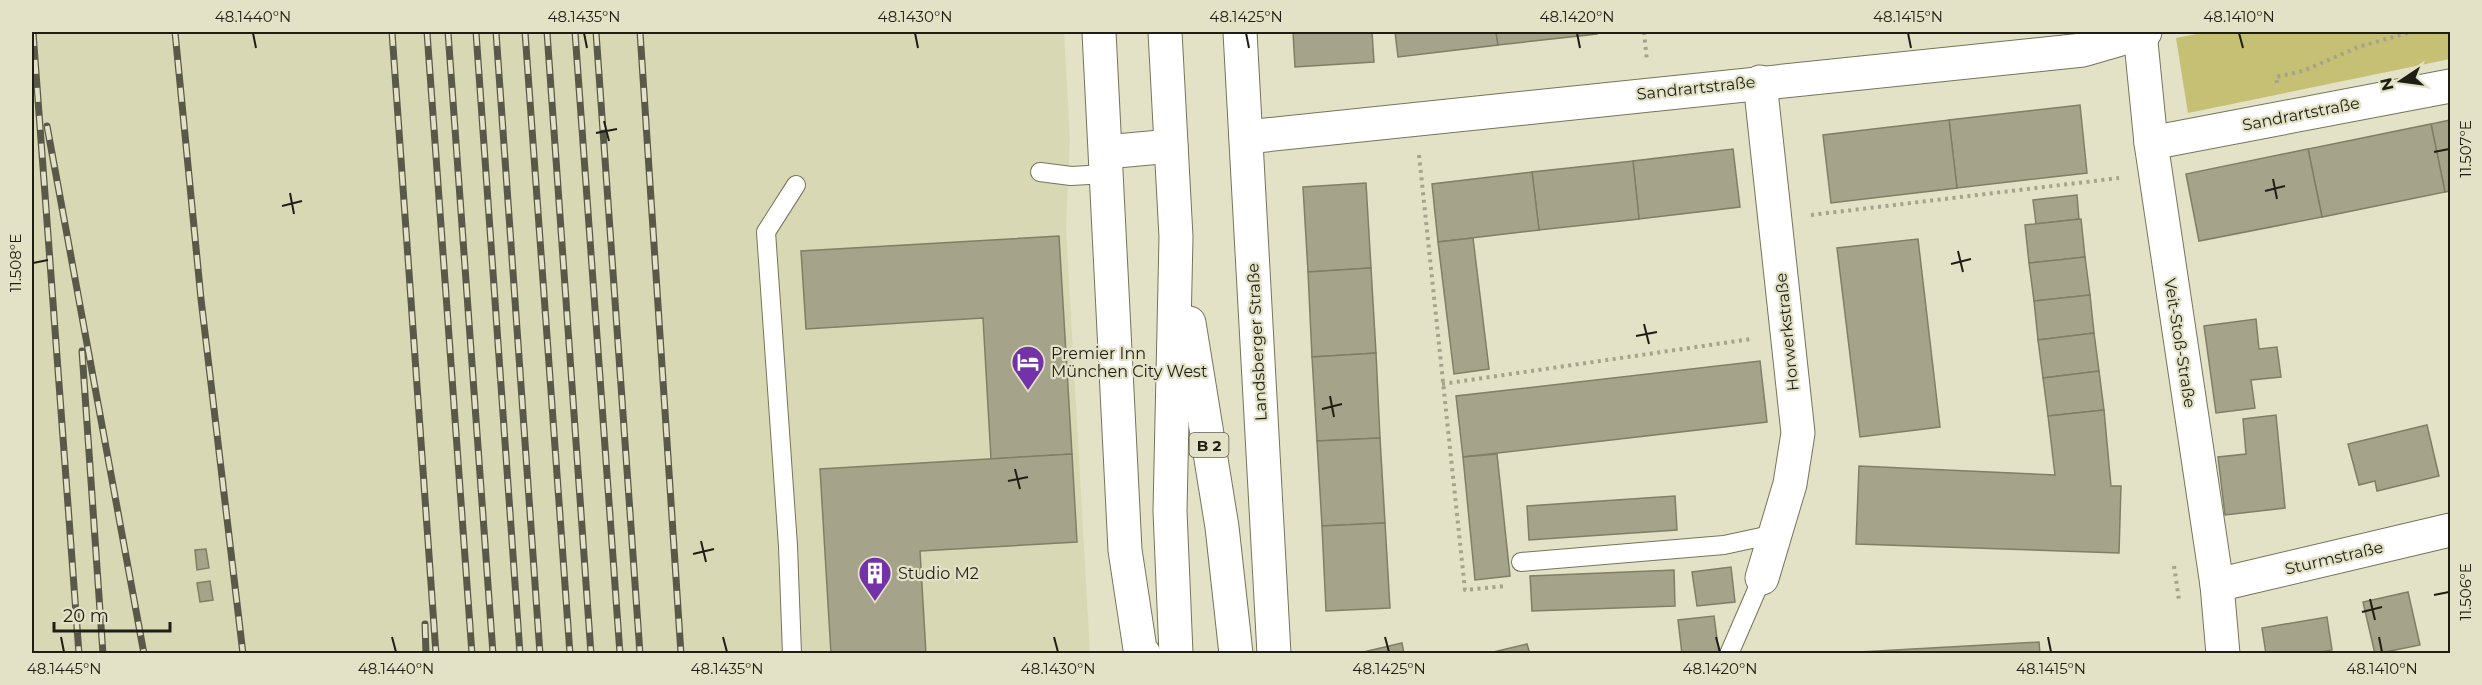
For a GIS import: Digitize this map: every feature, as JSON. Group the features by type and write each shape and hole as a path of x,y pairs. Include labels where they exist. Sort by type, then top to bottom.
{"street":[{"path":"1099,32 1125,550 1140,649 1144,654"},
{"name":"B 2","path":"1165,32 1176,237 1170,511 1176,654"},
{"name":"Landsberger Straße","path":"1240,32 1274,654"},
{"name":"Sandrartstraße","path":"1246,137 2083,50 2142,32"},
{"name":"Veit-Stoß-Straße","path":"2142,32 2151,143 2217,585 2223,654"},
{"name":"Horwerkstraße","path":"1760,82 1798,433 1790,483 1762,578"},
{"name":"Sandrartstraße","path":"2151,143 2451,86"},
{"path":"1106,163 1171,146"},
{"name":"B 2","path":"1176,237 1221,527 1236,654"},
{"name":"Sturmstraße","path":"2217,585 2451,530"}],"lane":[{"path":"1040,172 1071,176 1106,163"},
{"path":"792,654 788,546 766,232 796,185"},
{"path":"1521,561 1724,545 1775,534"},
{"path":"1729,654 1762,578"}],"path":[{"path":"2283,118 2276,76 2303,71 2358,47 2411,32"},
{"path":"1415,118 1464,590 1520,584 1521,561"},
{"path":"1774,220 2127,177"},
{"path":"1442,384 1787,334"}],"shaded area":[{"path":"32,32 1064,32 1070,139 1066,228 1090,653 32,653"},
{"path":"2207,32 2450,32 2450,59 2188,113 2176,38"}],"building":[{"path":"1293,32 1372,32 1374,62 1295,67"},
{"path":"1395,32 1496,32 1498,45 1398,57"},
{"path":"1496,32 1597,32 1597,34 1498,45"},
{"path":"2080,105 2087,173 1957,188 1949,120"},
{"path":"1949,120 1957,188 1831,203 1823,135"},
{"path":"2450,120 2450,191 2445,192 2431,124"},
{"path":"2431,124 2445,192 2322,217 2308,149"},
{"path":"1733,149 1740,207 1639,219 1633,161"},
{"path":"2308,149 2322,217 2199,241 2186,174"},
{"path":"1633,161 1639,219 1539,230 1532,172"},
{"path":"1532,172 1539,230 1438,242 1432,184"},
{"path":"1366,183 1371,268 1308,272 1303,187"},
{"path":"2077,195 2079,219 2036,224 2033,200"},
{"path":"2081,219 2085,257 2029,263 2025,225"},
{"name":"Premier Inn München City West","path":"1059,236 1072,454 991,459 983,318 806,329 801,251"},
{"path":"1473,238 1489,369 1454,374 1438,242"},
{"path":"1918,239 1940,427 1860,437 1837,248"},
{"path":"2085,257 2090,295 2034,301 2029,263"},
{"path":"1371,268 1376,353 1312,357 1308,272"},
{"path":"2090,295 2094,333 2038,340 2034,301"},
{"path":"2256,319 2259,349 2277,347 2281,377 2251,380 2255,408 2216,413 2204,326"},
{"path":"2094,333 2099,371 2043,378 2038,340"},
{"path":"1376,353 1380,438 1317,441 1312,357"},
{"path":"1760,361 1767,422 1463,457 1456,396"},
{"path":"2099,371 2104,410 2048,416 2043,378"},
{"path":"2104,410 2111,486 2121,486 2119,553 1856,544 1859,466 2055,475 2048,416"},
{"path":"2276,415 2285,508 2225,515 2218,457 2246,454 2243,419"},
{"path":"2427,425 2439,476 2377,491 2375,481 2359,485 2348,444"},
{"path":"1380,438 1385,523 1322,526 1317,441"},
{"name":"Studio M2","path":"1072,454 1077,542 920,551 926,654 831,654 820,469"},
{"path":"1497,454 1510,576 1475,580 1463,457"},
{"path":"1675,496 1677,530 1529,540 1527,506"},
{"path":"1385,523 1390,608 1326,611 1322,526"},
{"path":"206,549 209,568 197,570 195,550"},
{"path":"1731,567 1735,602 1697,606 1692,572"},
{"path":"1674,570 1675,606 1532,611 1530,576"},
{"path":"210,581 213,600 200,602 197,583"},
{"path":"2408,592 2420,645 2375,654 2363,602"},
{"path":"1714,616 1719,654 1682,654 1678,620"},
{"path":"2327,617 2332,650 2320,652 2321,654 2266,654 2262,628"},
{"path":"2039,642 2040,654 1823,654"},
{"path":"1402,643 1404,654 1355,654"},
{"path":"1527,644 1530,654 1485,654"}],"railway":[{"path":"33,32 79,654"},
{"path":"175,32 201,299 243,654"},
{"path":"392,32 436,654"},
{"path":"427,32 472,654"},
{"path":"448,32 493,654"},
{"path":"476,32 520,654"},
{"path":"496,32 540,654"},
{"path":"525,32 570,654"},
{"path":"547,32 591,654"},
{"path":"575,32 620,654"},
{"path":"596,32 640,654"},
{"path":"640,32 681,654"},
{"path":"47,126 144,654"},
{"path":"82,351 103,654"},
{"path":"425,624 426,654"}],"place":[{"name":"Premier Inn München City West","path":"1028,391"},
{"name":"Studio M2","path":"875,602"}]}
